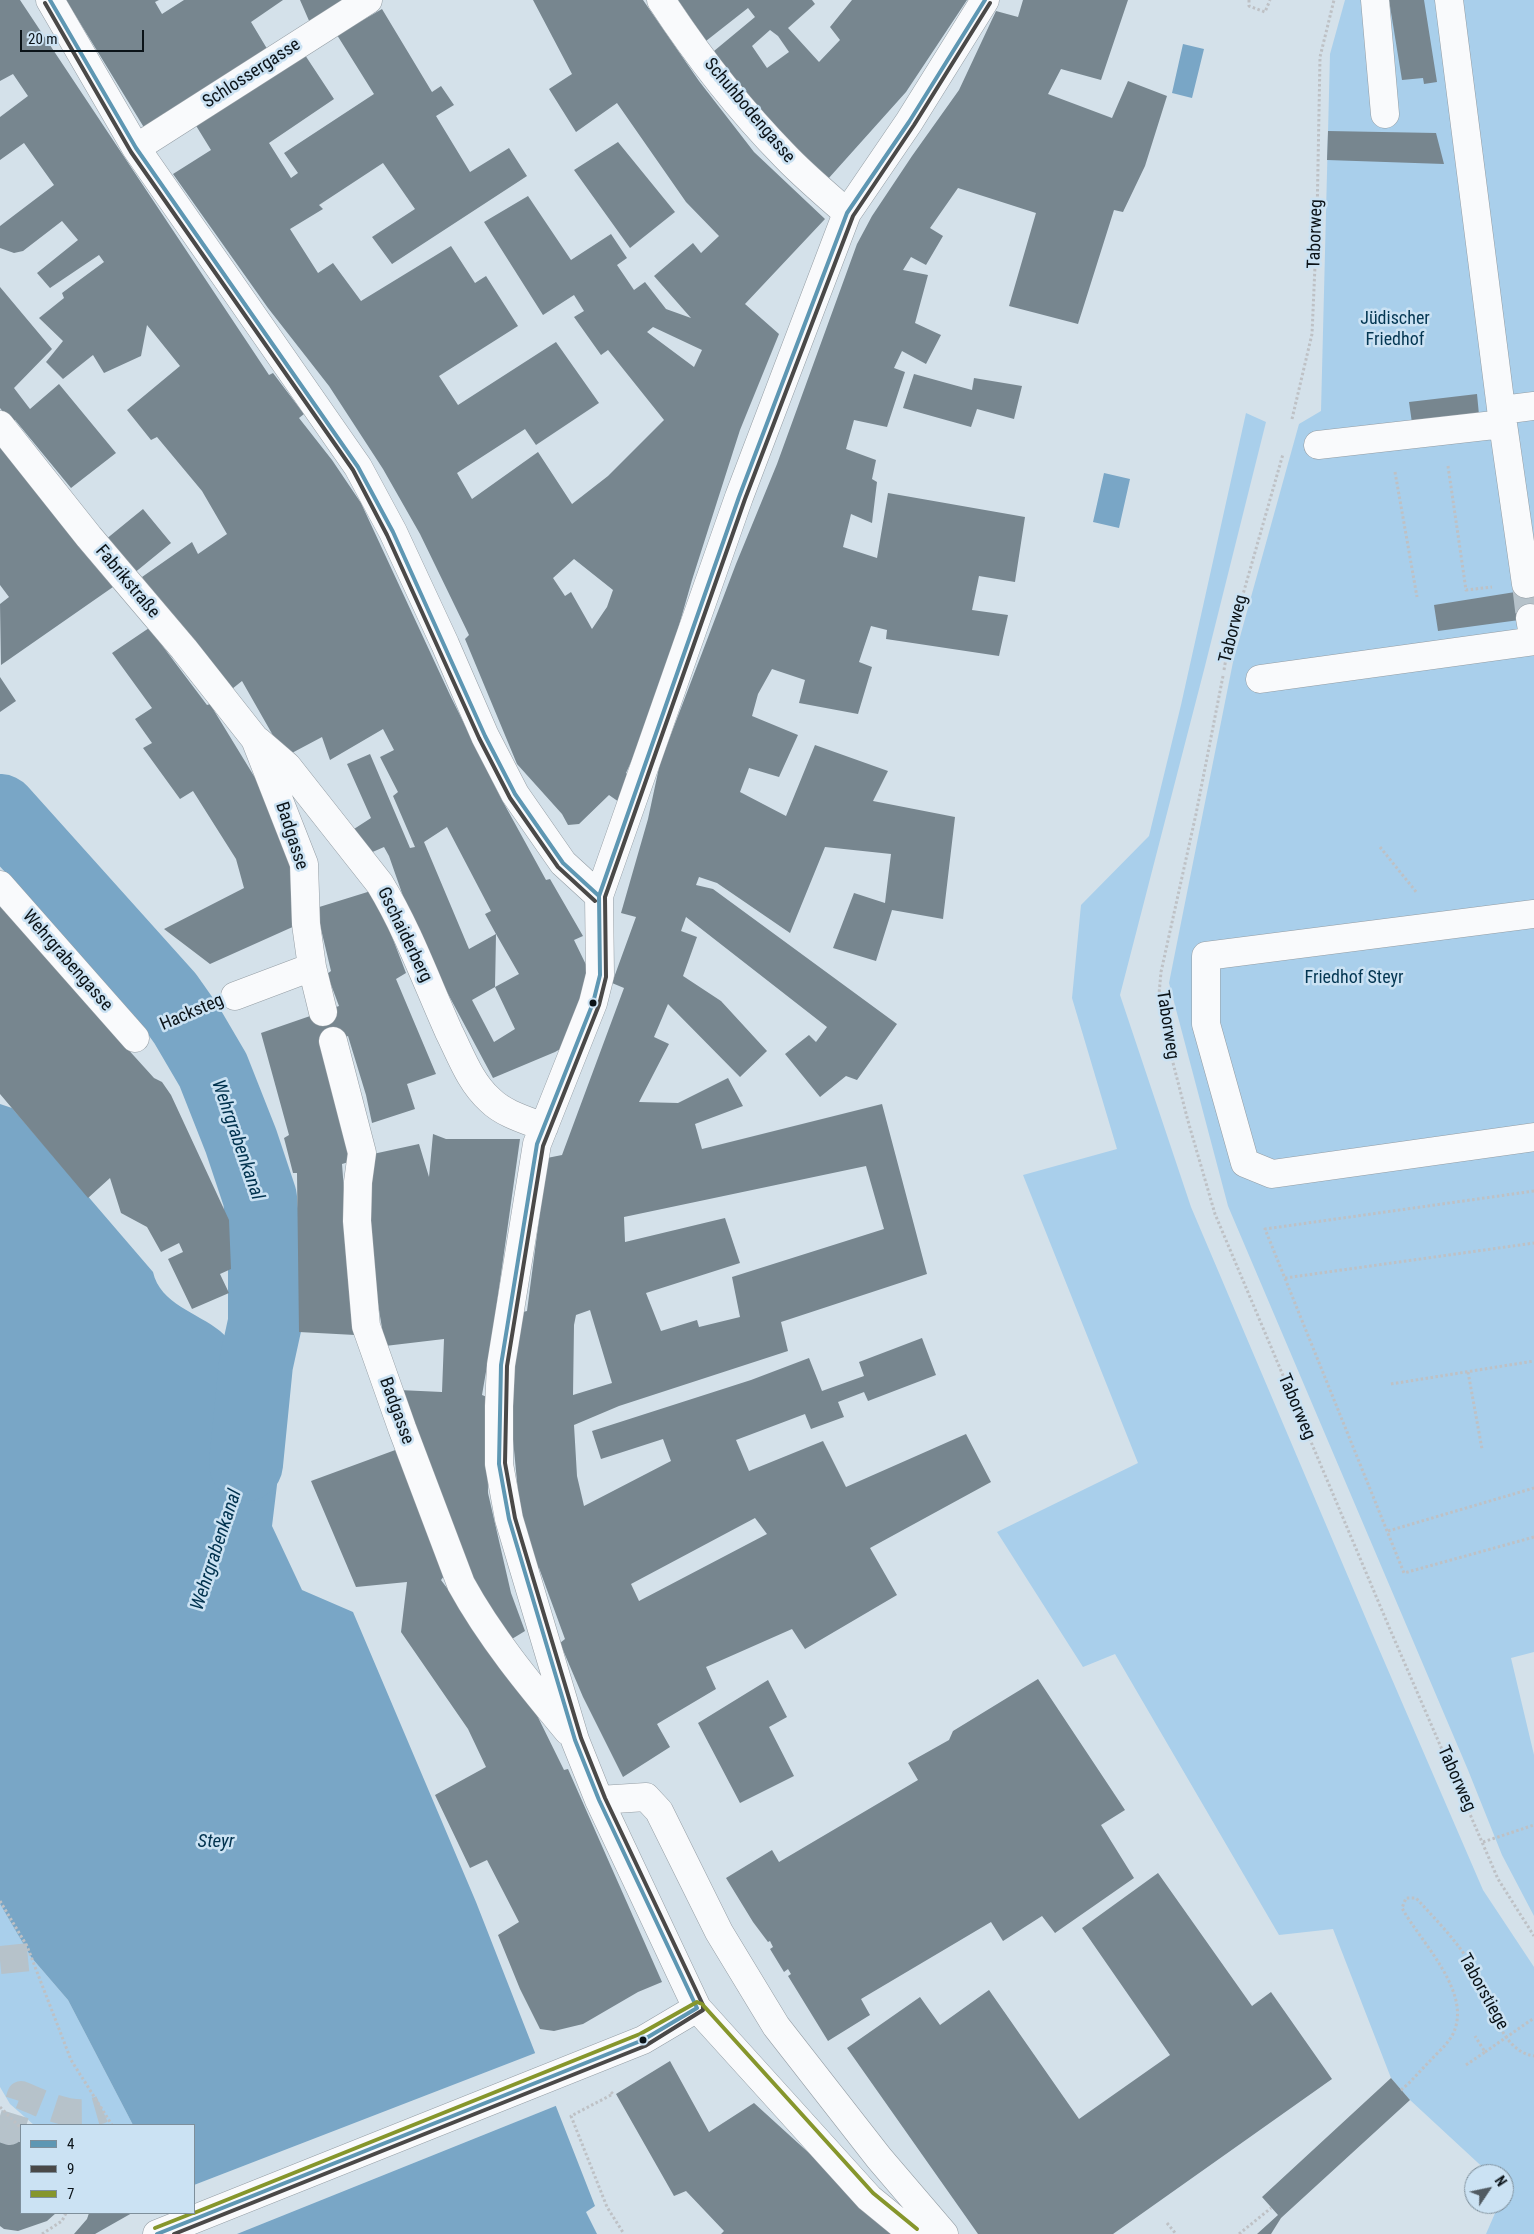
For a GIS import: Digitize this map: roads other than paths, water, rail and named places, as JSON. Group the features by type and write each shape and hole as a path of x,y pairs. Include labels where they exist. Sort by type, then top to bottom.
{"street":[{"path":"50,0 136,148 358,467 392,532 445,644 485,736 515,794 563,863 600,896"},
{"name":"Schlossergasse","path":"136,148 368,0"},
{"name":"Schuhbodengasse","path":"661,0 677,24 757,126 786,158 847,213"},
{"path":"913,2234 868,2198 698,2008 600,1800 575,1740 509,1519 499,1464 501,1365 537,1144 593,1003 600,975 600,896 739,497 847,213 909,122 985,0"},
{"path":"1376,0 1385,114"},
{"path":"1449,0 1503,417 1530,583"},
{"path":"1318,445 1443,431 1503,417 1534,406"},
{"name":"Fabrikstraße","path":"0,425 89,537 184,648 255,739"},
{"path":"1260,679 1533,633"},
{"name":"Badgasse","path":"255,739 304,864 306,924 312,967 323,1012"},
{"name":"Gschaiderberg","path":"255,739 287,766 380,884 390,901 476,1086 491,1102 516,1116 544,1127"},
{"name":"Wehrgrabengasse","path":"0,885 146,1033"},
{"path":"1534,914 1206,956 1206,1024 1245,1163 1272,1174 1534,1137"},
{"path":"235,996 312,967"},
{"name":"Badgasse","path":"332,1041 362,1152 358,1182 357,1222 366,1326 380,1367 461,1584 489,1630 521,1674 575,1740"},
{"path":"600,1800 646,1797 658,1811 719,1932 776,2026 879,2158 944,2234"},
{"path":"165,2230 643,2040 698,2008"}],"water":[{"path":"1183,44 1204,49 1192,98 1172,93"},
{"path":"1104,473 1130,479 1119,528 1093,522"},
{"name":"Steyr","path":"0,1104 12,1108 153,1272 163,1292 181,1307 220,1331 288,1394 272,1526 302,1590 353,1612 476,1902 595,2206 586,2212 597,2234 189,2234 195,2214 195,2124 132,2124 68,2000 31,1957 0,1904"}],"waterway":[{"name":"Wehrgrabenkanal","path":"0,811 167,997 186,1024 213,1070 241,1141 260,1198 265,1257 265,1323 256,1364 246,1464"}],"tunnel":[{"path":"1526,584 1530,618"},
{"path":"0,1960 31,1957"},
{"path":"0,2128 10,2131 21,2095 50,2107 71,2112 92,2112 102,2109"}],"park label":[{"name":"Jüdischer Friedhof","path":"1395,329"},
{"name":"Friedhof Steyr","path":"1354,978"}]}
